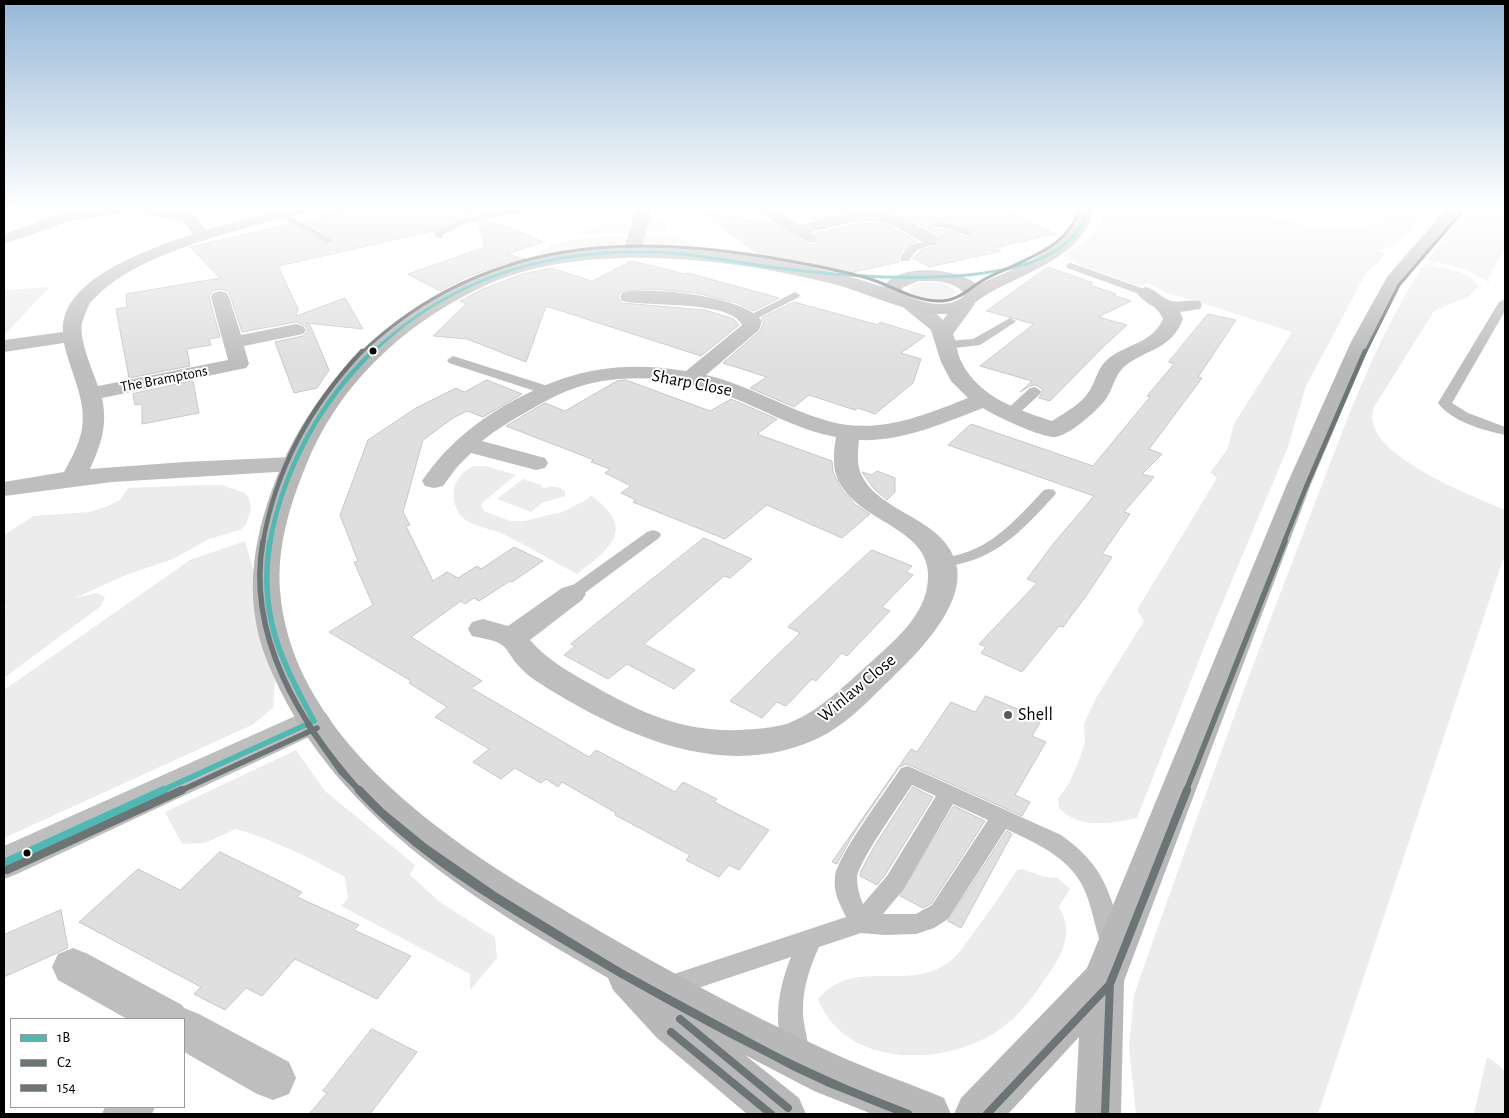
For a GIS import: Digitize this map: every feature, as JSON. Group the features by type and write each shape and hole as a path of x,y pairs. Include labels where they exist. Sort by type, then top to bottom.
{"street":[{"path":"74,477 92,436 94,424 89,394 73,336 72,323 79,304 99,285 139,260"},
{"path":"551,260 512,266 453,294 410,321 370,352 347,376 314,422 293,464 280,497 268,545 266,594 274,637 292,680 314,721 347,767 372,794 422,837 500,893 611,959 799,1060 839,1079 928,1114"},
{"path":"732,260 818,273 859,284 904,301 937,309 970,299 1040,260"},
{"path":"1098,1114 1109,966 1296,493 1361,342 1393,281 1409,260"},
{"path":"818,273 944,277 1028,266"},
{"path":"918,276 898,282 893,286 892,290 904,301 932,320 945,339 951,362 959,375 984,400 1010,414 1080,438"},
{"path":"944,277 965,284 972,289 970,299 945,339"},
{"path":"629,297 654,292 712,304 750,318 752,323 750,330 690,378"},
{"path":"1146,293 1168,307 1193,306"},
{"name":"The Bramptons","path":"89,394 241,373 220,296"},
{"path":"1054,430 1074,417 1097,396 1107,373 1116,363 1166,335 1173,320 1168,307"},
{"path":"233,342 296,330"},
{"path":"4,346 73,336"},
{"name":"Sharp Close","path":"434,481 448,462 466,444 493,422 549,391 584,379 614,374 642,373 690,378 733,389 808,422 848,432 874,432 898,428 929,420 984,400"},
{"path":"848,432 846,463 853,484 867,498 922,536 938,552 942,562"},
{"path":"466,444 536,463"},
{"path":"4,489 74,477 160,470 293,464"},
{"name":"Winlaw Close","path":"514,638 521,652 543,672 644,726 676,738 711,743 736,743 774,739 805,730 828,716 905,646 927,620 938,599 943,578 942,562"},
{"path":"484,629 514,638 572,594"},
{"path":"4,863 314,721"},
{"path":"611,959 672,1023 784,1114"},
{"path":"977,1114 1109,966"},
{"path":"73,967 158,1018"},
{"path":"185,1034 273,1078"}],"lane":[{"path":"1071,266 1146,293"},
{"path":"750,318 795,295"},
{"path":"1505,302 1445,403 1447,407 1456,412 1505,431"},
{"path":"945,339 976,342 1010,321"},
{"path":"454,360 549,391"},
{"path":"1010,414 1035,391"},
{"path":"942,562 973,556 997,544 1049,493"},
{"path":"572,594 653,535"},
{"path":"861,923 847,896 846,876 855,856 908,774 1068,850 1088,871 1099,896 1109,966"},
{"path":"861,923 895,883 948,793"},
{"path":"666,988 861,923 885,925 926,922 940,912 1002,817"},
{"path":"799,1060 790,1033 789,1011 793,982 810,941"}],"shaded area":[{"path":"1071,260 1380,260 1366,273 1306,386 1288,447 1209,635 1137,818 1106,823 1086,822 1076,819 1067,815 1059,808 1058,799 1069,783 1085,742 1084,724 1096,698 1144,621 1137,610 1217,478 1210,472 1227,450 1234,424 1292,332 1172,295 1148,283 1139,286"},
{"path":"1429,260 1498,260 1488,279 1490,283 1468,270 1436,262 1434,266 1464,274 1479,286 1469,296 1434,311 1374,407 1373,424 1383,441 1399,456 1445,483 1505,510 1505,560 1503,560 1318,1114 1136,1114 1129,1047 1134,995 1238,706 1343,430 1387,328 1424,264 1429,265 1432,261"},
{"path":"924,282 943,283 955,290 955,293 951,297 933,301 911,293 910,289 913,285"},
{"path":"50,287 4,335 4,290"},
{"path":"485,466 516,475 483,502 481,506 485,512 511,521 524,521 562,512 586,500 591,495 605,507 613,518 616,528 614,537 601,555 577,574 522,543 471,523 461,516 455,505 454,492 456,483 461,475 469,468"},
{"path":"523,479 541,485 544,488 552,486 560,488 565,491 565,496 542,503 531,512 497,499"},
{"path":"222,485 245,493 249,498 251,509 246,525 240,530 209,539 173,559 126,575 75,598 97,593 105,597 101,606 4,678 4,615 6,606 4,605 4,535 33,516 89,512 108,506 120,500 128,488"},
{"path":"245,541 253,569 275,681 273,708 252,725 4,838 4,690 190,560"},
{"path":"296,750 325,791 415,865 410,875 441,903 495,937 497,958 470,990 470,974 341,906 348,898 345,877 319,863 278,844 236,829 205,843 182,844 165,812"},
{"path":"1022,869 1045,877 1058,878 1070,889 1059,906 1064,916 1066,935 1063,949 1052,970 1029,1002 1006,1025 977,1042 952,1051 925,1055 898,1055 873,1049 850,1039 831,1022 818,999 832,986 848,979 916,975 933,971 949,962 975,931 1017,870"},
{"path":"1487,1057 1505,1072 1505,1114 1474,1114"}],"building":[{"path":"203,260 304,260 278,266 298,309 296,316 345,298 363,329 306,323 310,325 329,370 317,388 294,393 275,342 303,336 308,330 304,325 296,322 242,332 229,292 221,289 212,291 209,297 220,337 209,339 211,345 187,349 190,366 129,378 116,309 127,307 126,294 220,278"},
{"path":"447,260 520,260 467,277 440,291 408,274"},
{"path":"778,260 899,260 899,262 845,274"},
{"path":"917,260 960,260 929,267"},
{"path":"632,261 685,274 688,273 779,298 754,311 737,303 696,293 653,289 620,292 618,298 622,303 705,310 734,319 739,325 701,356 546,306 526,362 467,339 433,336 466,304 460,301 483,289 522,274 551,268 592,281"},
{"path":"1048,267 1093,283 1090,285 1131,301 1098,317 1127,325 1050,401 1039,398 1043,390 1036,385 1020,392 1032,381 980,366 1034,324 987,311"},
{"path":"794,302 878,325 880,322 925,336 901,353 921,359 913,383 875,414 858,408 855,410 809,395 794,407 750,388 767,377 723,363 760,331 764,322 762,318"},
{"path":"1208,314 1236,320 1198,377 1202,378 1149,449 1162,454 1142,474 1154,477 1124,512 1130,514 1102,554 1112,557 1086,596 1063,627 1059,626 1022,672 981,653 986,647 979,644 1037,583 1027,579 1054,543 1094,496 948,445 971,424 1093,466 1150,397 1147,396 1174,364 1169,362"},
{"path":"487,380 522,394 483,417 467,411 453,418 423,440 403,512 410,525 406,526 433,581 447,572 458,578 477,566 481,569 514,547 543,561 479,601 474,598 465,604 461,601 411,637 482,681 471,688 589,757 596,750 675,792 683,782 717,799 714,802 769,830 739,870 729,865 719,877 686,860 690,855 615,815 616,813 562,782 558,787 546,779 541,783 515,768 501,779 473,762 489,749 435,717 447,707 409,683 411,681 329,632 373,605 354,562 358,561 340,515 368,440 416,408 456,388 464,392"},
{"path":"626,380 710,411 731,399 777,419 757,434 832,461 833,472 842,490 856,505 870,514 842,538 767,505 725,539 633,502 636,500 621,493 631,486 605,473 610,469 591,462 594,460 506,426 545,403 565,411 617,381"},
{"path":"193,381 199,413 142,424 142,404 135,405 133,394"},
{"path":"877,471 895,478 895,492 887,500 874,489 862,472 872,475"},
{"path":"704,538 752,559 730,578 724,576 644,644 695,670 674,689 627,664 608,679 564,655 575,646 571,644"},
{"path":"872,550 912,566 906,572 913,575 882,607 890,611 847,656 842,653 816,681 812,679 786,706 777,702 762,718 730,701 800,633 788,627"},
{"name":"Shell","path":"986,696 1042,719 1032,736 1046,742 1015,795 1030,802 1022,816 907,764 899,767 851,838 837,864 832,862 911,749 917,752 951,702 975,712"},
{"path":"913,787 933,797 877,885 860,876 861,871 874,847"},
{"path":"954,806 985,821 931,904 923,908 900,896"},
{"path":"1007,831 1012,834 961,928 948,921"},
{"path":"220,852 302,892 297,897 359,925 354,930 411,956 377,999 295,959 262,996 246,988 225,1010 194,994 201,987 79,922 138,869 180,890"},
{"path":"61,910 68,948 4,977 4,935"},
{"path":"372,1029 417,1052 370,1114 309,1114 327,1093 323,1091"}],"transit line":[{"name":"154","path":"524,260 502,266 469,279 439,294 386,330 340,375 320,401 303,428 288,458 276,490 261,550 262,608 279,668 294,699 315,734 338,766 364,796 423,847 455,871 622,974 775,1057 848,1091 908,1114"},
{"name":"1B","path":"314,721 294,685 277,647 267,599 267,574 273,526 287,479 297,457 315,424 336,392 360,364 417,315 449,295 484,279 520,267 551,260"},
{"name":"1B","path":"722,260 828,273 895,276 985,274 1004,271 1037,260"},
{"name":"154","path":"779,260 839,271 869,279 906,294 933,301 953,300 974,285 1023,260"},
{"name":"C2","path":"987,1114 1110,984 1306,487 1368,345 1399,285 1419,260"},
{"name":"1B","path":"4,863 314,721"},
{"name":"C2","path":"308,725 341,772 381,812 425,848 496,897 622,974 795,1067 827,1082 908,1114"},
{"name":"C2","path":"7,870 317,728"},
{"name":"C2","path":"1105,1114 1110,983 1118,964"},
{"name":"154","path":"680,1019 788,1108"},
{"name":"C2","path":"671,1032 771,1114"}],"place":[{"name":"Shell","path":"1008,715"}]}
